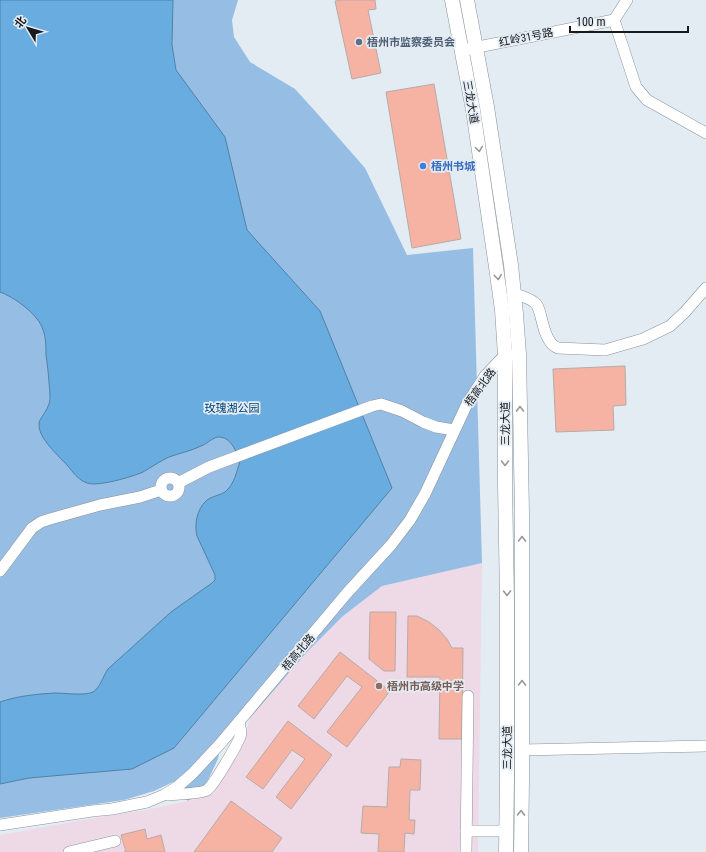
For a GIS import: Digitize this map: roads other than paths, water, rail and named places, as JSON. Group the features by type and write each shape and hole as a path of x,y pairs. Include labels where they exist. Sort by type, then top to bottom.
{"main road":[{"name":"三龙大道","path":"452,0 473,110 502,310 505,356 507,599 506,852"},
{"name":"三龙大道","path":"466,0 487,107 509,257 520,354 522,513 521,852"}],"street":[{"path":"627,0 614,20 636,87 647,100 656,106 706,133"},
{"name":"红岭31号路","path":"462,50 614,20"},
{"path":"513,293 531,300 536,304 539,308 546,333 554,347 605,350 643,339 670,326 685,312 706,288"},
{"path":"505,356 520,354"},
{"name":"梧高北路","path":"0,825 112,809 147,802 164,795 177,787 192,774 239,722 347,593 391,545 410,520 426,494 467,404 486,376 505,356"},
{"path":"0,571 32,528 41,522 100,505 140,497 161,490 161,484 165,479 174,479 178,483 215,465 372,406 381,404 402,411 436,427 454,430"},
{"path":"466,852 468,696"},
{"path":"164,795 207,790 217,778 236,746 241,729 239,722"},
{"path":"522,750 706,746"},
{"path":"466,831 507,832"},
{"path":"69,852 115,841"}],"place":[{"name":"梧州市监察委员会","path":"359,42"},
{"name":"梧州书城","path":"423,166"},
{"name":"梧州市高级中学","path":"379,686"}],"park label":[{"name":"玫瑰湖公园","path":"232,408"}]}
